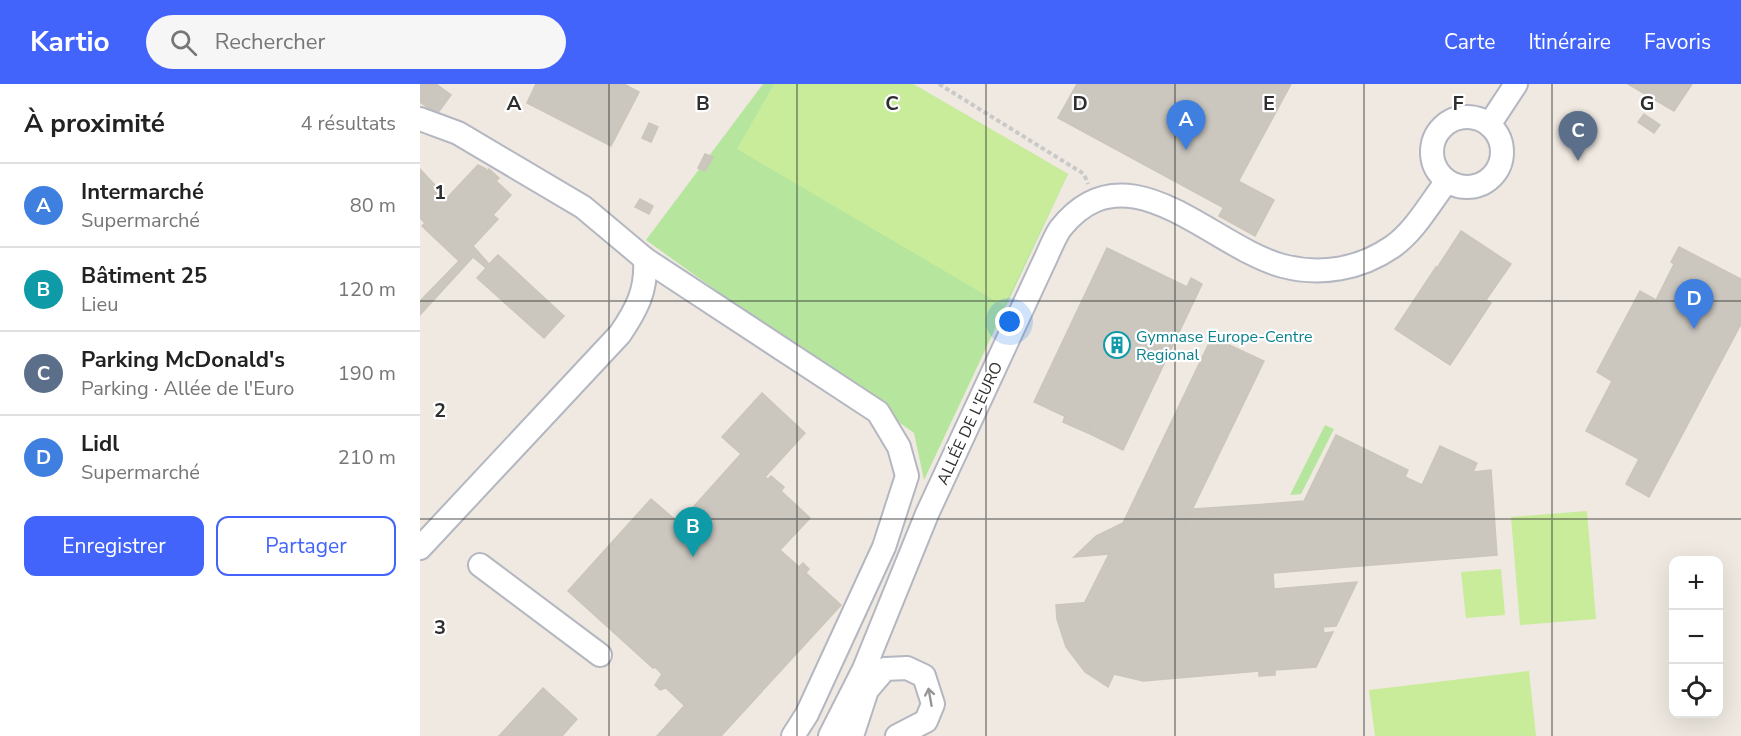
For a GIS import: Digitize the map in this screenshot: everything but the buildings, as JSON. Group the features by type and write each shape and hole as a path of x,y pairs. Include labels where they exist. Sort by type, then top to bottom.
{"street":[{"path":"1489,125 1516,84"},
{"path":"1467,117 1489,125 1502,144 1499,167 1493,177 1476,186 1456,186 1447,181 1435,165 1433,144 1437,135 1455,120 1467,117"},
{"path":"420,119 458,133 583,207 645,259 878,412 899,447 907,476 884,547 807,714 793,736"},
{"name":"ALLÉE DE L'EURO","path":"830,736 864,669 927,514 1055,239 1073,215 1096,201 1118,196 1146,198 1255,256 1282,266 1322,271 1362,263 1394,246 1406,235 1447,181"},
{"path":"420,548 620,334 635,312 644,293 645,259"},
{"path":"480,565 600,655"},
{"path":"852,736 867,690 885,669 907,668 924,676 933,704 926,721 897,736"}],"path":[{"path":"939,84 1084,174 1096,201"}],"green space":[{"path":"763,84 913,84 1068,174 924,480 914,433 646,240"},
{"path":"774,84 913,84 1068,174 1004,306 737,149"},
{"path":"1325,425 1334,429 1301,494 1290,495"},
{"path":"1587,511 1596,619 1520,625 1511,517"},
{"path":"1501,569 1505,615 1466,618 1461,572"},
{"path":"1529,671 1536,736 1375,736 1369,690"}],"place":[{"name":"Intermarché","path":"1186,150"},
{"name":"Parking McDonald's","path":"1578,161"},
{"name":"Lidl","path":"1694,329"},
{"name":"Gymnase Europe-Centre Regional","path":"1117,345"},
{"name":"Bâtiment 25","path":"693,557"}]}
